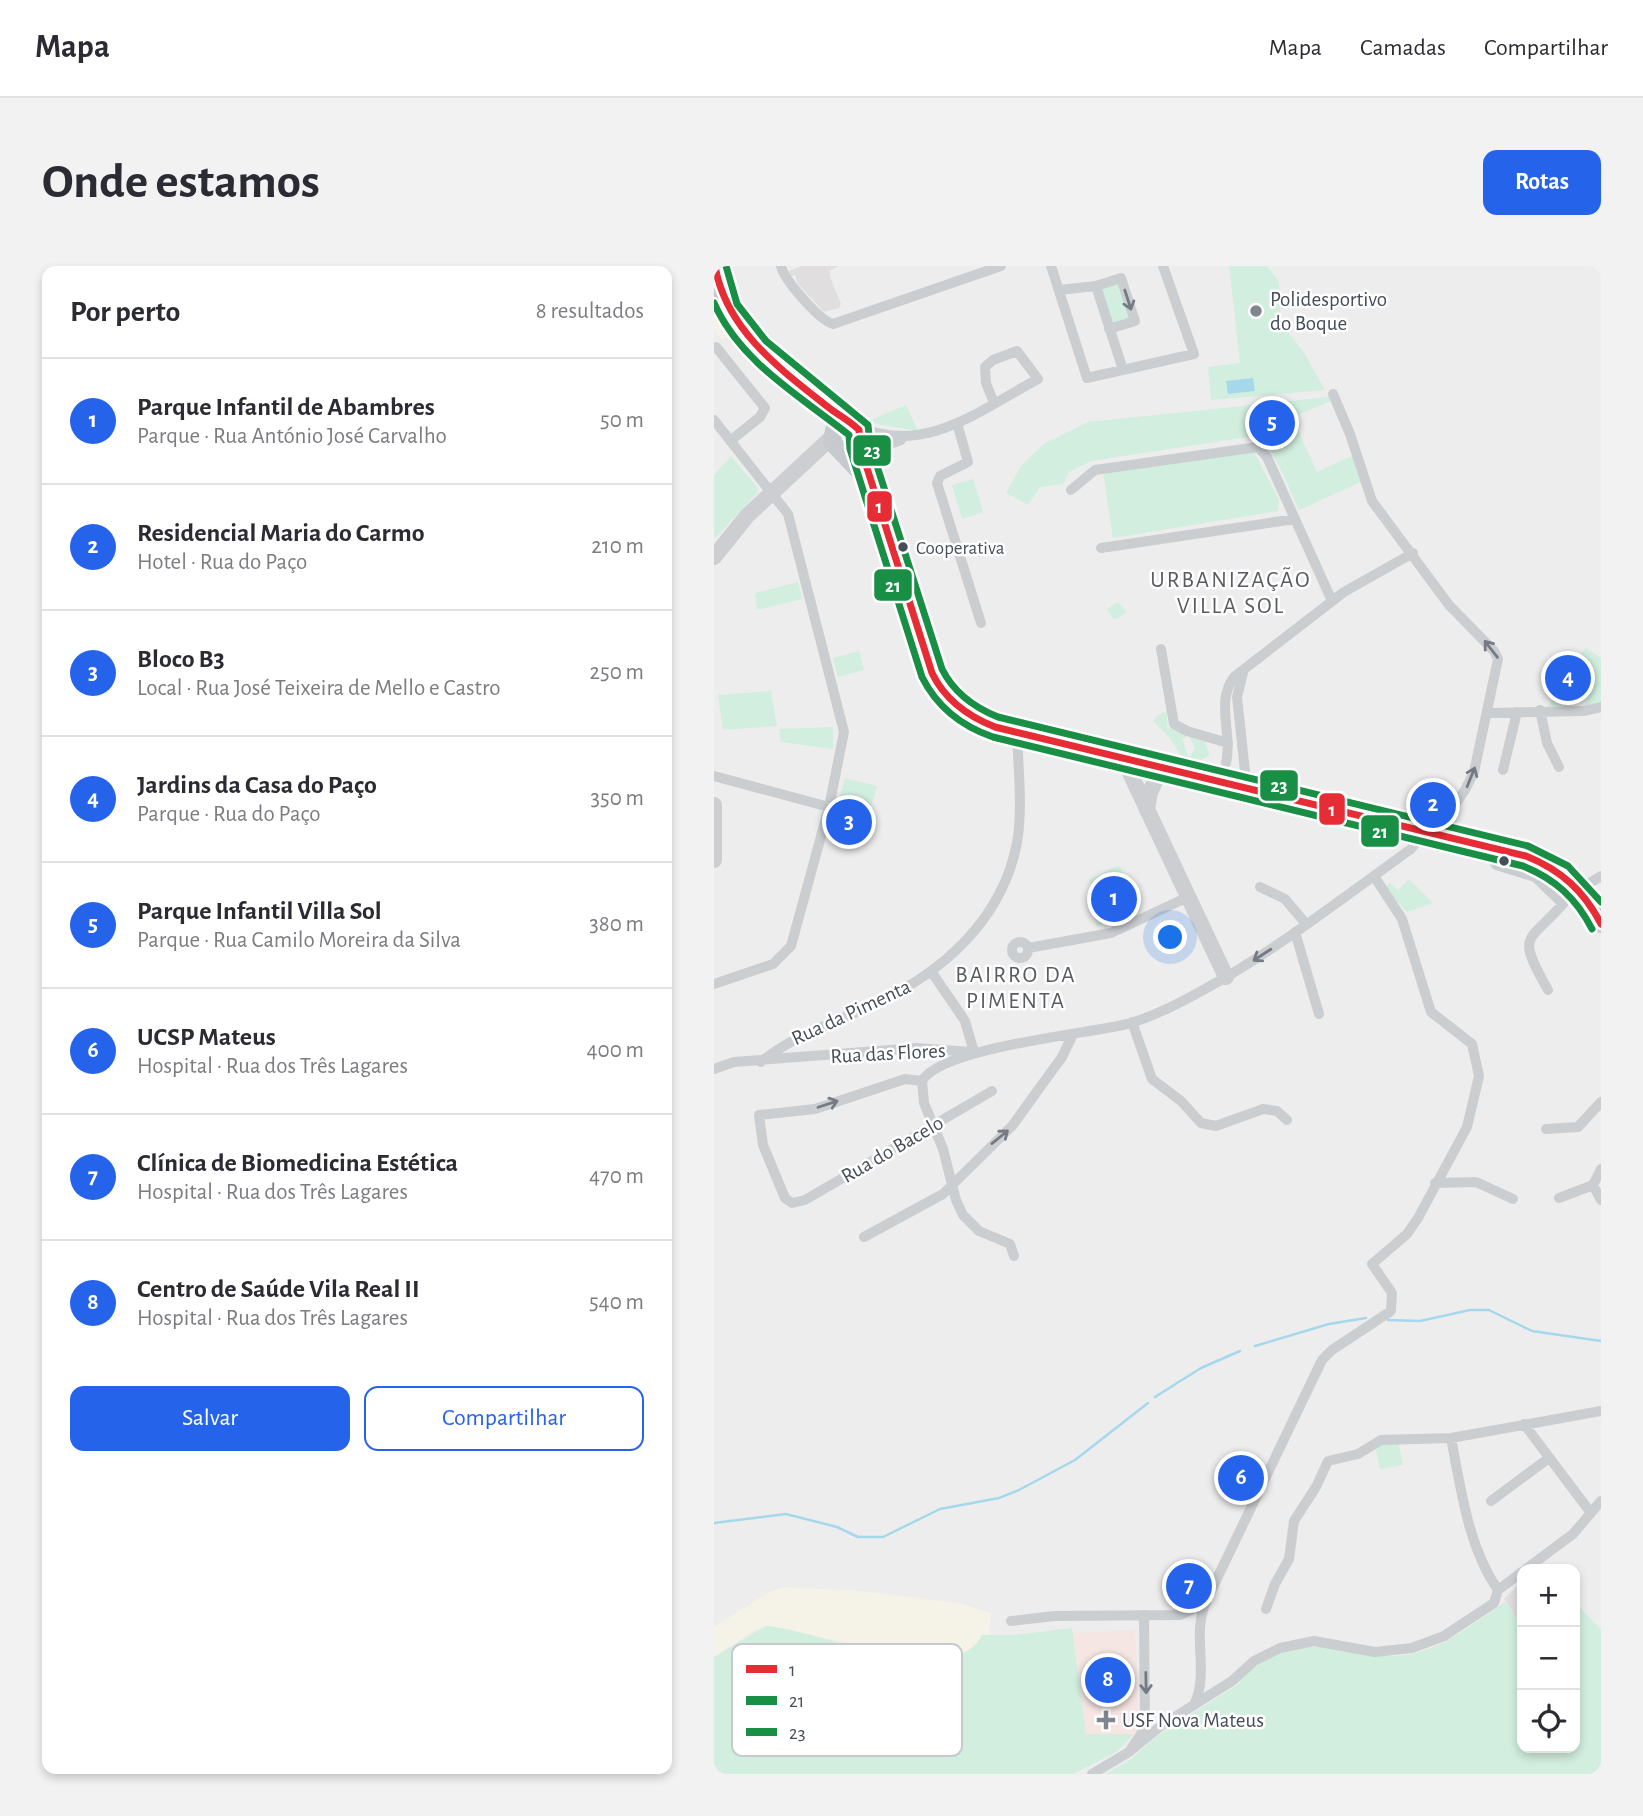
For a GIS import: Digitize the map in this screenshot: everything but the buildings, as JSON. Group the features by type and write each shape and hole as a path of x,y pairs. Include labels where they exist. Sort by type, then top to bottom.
{"main road":[{"path":"715,266 719,290 735,320 804,388 859,430 855,447 871,483 937,684 958,707 975,718 1017,731 1162,767 1232,776 1539,861 1601,924"},
{"path":"804,388 832,435 835,447 855,447"},
{"path":"832,435 837,426 850,423"}],"street":[{"path":"781,266 785,278 823,318 834,324 1001,266"},
{"path":"1051,266 1087,378 1194,354 1163,266"},
{"path":"1060,294 1121,278 1135,321 1109,329"},
{"path":"1096,286 1123,370"},
{"path":"716,347 765,408 760,417 730,440"},
{"path":"871,483 879,448 957,423 994,403 1038,379 1017,351 993,360 985,367 986,383 994,403"},
{"path":"1014,1256 1006,1241 979,1231 959,1208 946,1158 923,1100 922,1081 930,1071 974,1052 1132,1022 1167,1009 1226,977 1295,932 1413,847 1430,832 1471,778 1498,657 1449,605 1368,494 1350,434 1333,394"},
{"path":"850,423 883,436 910,438"},
{"path":"957,423 968,463 940,475 937,483 981,623"},
{"path":"714,984 769,966 787,952 794,937 829,807 843,743 842,722 788,514 715,424"},
{"path":"714,557 738,524 802,467 832,435"},
{"path":"802,467 823,456 883,436"},
{"path":"1071,489 1095,470 1254,447 1261,449 1332,601"},
{"path":"1101,548 1295,519"},
{"path":"1232,776 1226,712 1227,687 1247,667 1332,601 1413,553"},
{"path":"1161,649 1174,724 1187,732 1228,743"},
{"path":"1232,776 1238,686 1247,667"},
{"path":"1487,713 1584,711 1601,707"},
{"path":"1226,712 1232,708 1238,711"},
{"path":"1540,710 1547,743 1559,767"},
{"path":"1503,770 1517,712"},
{"name":"Rua da Pimenta","path":"761,1062 785,1043 886,999 931,971 981,926 1003,891 1017,841 1017,731"},
{"path":"1122,757 1226,977"},
{"path":"1147,810 1149,795 1162,767"},
{"path":"714,776 829,807"},
{"path":"714,805 714,860"},
{"path":"1496,848 1493,860 1496,865 1535,877 1573,894"},
{"path":"1194,1705 1200,1690 1199,1627 1211,1591 1322,1360 1332,1350 1391,1311 1392,1293 1372,1264 1410,1231 1462,1139 1479,1084 1478,1059 1467,1039 1432,1012 1402,919 1374,876"},
{"path":"1548,990 1530,957 1527,945 1533,935 1573,894 1601,876"},
{"path":"1260,887 1285,899 1306,924"},
{"path":"1028,948 1111,933 1188,897"},
{"path":"1295,932 1319,1014"},
{"path":"931,971 964,1019 974,1052"},
{"path":"1132,1022 1152,1079 1181,1101 1201,1123 1216,1126 1247,1112 1263,1109 1277,1111 1287,1120"},
{"path":"863,1237 934,1201 1013,1126 1062,1057 1073,1034"},
{"name":"Rua das Flores","path":"761,1062 916,1048 974,1052"},
{"path":"714,1069 734,1062 761,1062"},
{"name":"Rua do Bacelo","path":"922,1081 899,1080 808,1110 760,1114 757,1119 763,1145 783,1195 792,1203 805,1200 992,1091"},
{"path":"1546,1129 1578,1127 1601,1102"},
{"path":"1559,1198 1593,1185 1601,1169"},
{"path":"1435,1184 1476,1182 1513,1199"},
{"path":"1593,1185 1601,1200"},
{"path":"1266,1609 1275,1584 1288,1562 1294,1521 1317,1487 1328,1461 1358,1454 1381,1440 1451,1438 1601,1411"},
{"path":"1524,1424 1591,1513"},
{"path":"1451,1438 1472,1530 1487,1573 1498,1590"},
{"path":"1491,1501 1549,1458"},
{"path":"1533,1564 1573,1534 1601,1501"},
{"path":"1092,1774 1129,1752 1162,1726 1229,1683 1254,1661 1298,1642 1314,1641 1375,1651 1423,1646 1494,1604 1498,1590 1517,1576"},
{"path":"1180,1615 1199,1606 1211,1591"},
{"path":"1129,1752 1144,1730 1147,1713 1144,1615"},
{"path":"1011,1622 1054,1616 1180,1615 1192,1618 1199,1627"},
{"path":"1201,1673 1210,1682 1229,1683"},
{"path":"1147,1713 1152,1722 1162,1726"}],"shaded area":[{"path":"802,266 838,266 830,271 830,277 841,304 839,308 824,312 798,284 795,275 791,276 789,271"},
{"path":"714,309 731,333 722,340 714,330"},
{"path":"1517,1586 1517,1619 1504,1599"},
{"path":"785,1587 861,1591 959,1603 991,1613 989,1635 982,1635 977,1644 962,1656 962,1644 853,1644 769,1626 757,1629 714,1657 714,1627 769,1592"},
{"path":"1135,1630 1139,1728 1134,1734 1086,1735 1073,1633"}],"green space":[{"path":"1229,266 1267,266 1279,282 1281,323 1303,351 1325,390 1211,400 1208,367 1240,363"},
{"path":"1119,281 1131,319 1113,325 1100,287"},
{"path":"1329,397 1331,401 1292,417 1317,472 1354,455 1361,482 1299,510 1274,457 1258,441 1248,437 1091,461 1069,472 1063,484 1040,487 1028,505 1006,493 1021,466 1045,443 1088,422"},
{"path":"906,405 918,431 866,422"},
{"path":"1254,452 1279,500 1278,511 1113,538 1103,472"},
{"path":"731,456 758,488 757,493 714,539 714,475"},
{"path":"973,479 983,512 962,519 952,485"},
{"path":"798,582 802,599 757,610 755,593"},
{"path":"1118,602 1127,612 1114,620 1107,609"},
{"path":"1586,648 1601,658 1601,705 1584,708 1594,677 1574,666 1571,676 1576,679 1567,706 1549,706 1567,670"},
{"path":"859,651 864,670 838,677 833,658"},
{"path":"771,691 777,726 723,730 718,695"},
{"path":"1167,712 1167,727 1185,734 1186,738 1182,739 1189,758 1195,749 1189,735 1204,740 1210,755 1201,760 1184,761 1170,738 1153,721 1161,713"},
{"path":"833,727 833,749 781,742 779,729"},
{"path":"845,778 877,786 871,808 839,800"},
{"path":"1119,865 1140,909 1129,918 1096,926 1089,880"},
{"path":"1409,879 1433,903 1407,912 1385,888 1390,883 1398,890"},
{"path":"1398,1441 1403,1465 1380,1469 1375,1445"},
{"path":"1505,1602 1517,1620 1517,1753 1580,1753 1580,1607 1601,1630 1601,1774 1106,1774 1131,1759 1157,1736 1240,1683 1241,1678 1257,1666 1286,1651 1314,1646 1396,1656 1426,1650 1467,1628"},
{"path":"766,1626 846,1644 736,1644"},
{"path":"1072,1628 1086,1734 1134,1734 1116,1752 1073,1774 714,1774 714,1657 732,1646 732,1756 962,1756 962,1652 982,1635 1014,1635"}],"water":[{"path":"1253,378 1255,391 1228,394 1226,381"}],"waterway":[{"path":"1388,1320 1420,1321 1470,1310 1489,1310 1532,1331 1601,1341"},
{"path":"1255,1346 1329,1324 1366,1318"},
{"path":"1155,1397 1201,1368 1240,1351"},
{"path":"714,1523 786,1514 837,1527 858,1537 883,1537 940,1509 999,1498 1019,1490 1075,1460 1148,1403"}],"transit line":[{"name":"1","path":"715,266 721,289 743,329 774,363 859,430 860,446 932,673 943,691 966,712 995,727 1526,856 1550,868 1570,883 1587,901 1601,924"},
{"name":"23","path":"726,266 737,304 766,341 868,425 870,444 942,669 952,685 972,704 998,717 1528,846 1568,866 1601,902"},
{"name":"21","path":"714,303 725,324 755,360 849,435 850,449 922,677 935,697 960,721 993,737 1523,866 1555,883 1564,891 1592,929"}],"place":[{"name":"Polidesportivo do Boque","path":"1256,311"},
{"name":"Parque Infantil Villa Sol","path":"1272,423"},
{"name":"Cooperativa","path":"903,547"},
{"name":"Jardins da Casa do Paço","path":"1568,678"},
{"name":"Residencial Maria do Carmo","path":"1433,805"},
{"name":"Bloco B3","path":"849,822"},
{"name":"Parque Infantil de Abambres","path":"1114,899"},
{"name":"UCSP Mateus","path":"1241,1478"},
{"name":"Clínica de Biomedicina Estética","path":"1189,1586"},
{"name":"Centro de Saúde Vila Real II","path":"1108,1680"},
{"name":"USF Nova Mateus","path":"1106,1720"}],"district":[{"name":"URBANIZAÇÃO VILLA SOL","path":"1231,592"},
{"name":"BAIRRO DA PIMENTA","path":"1016,987"}]}
